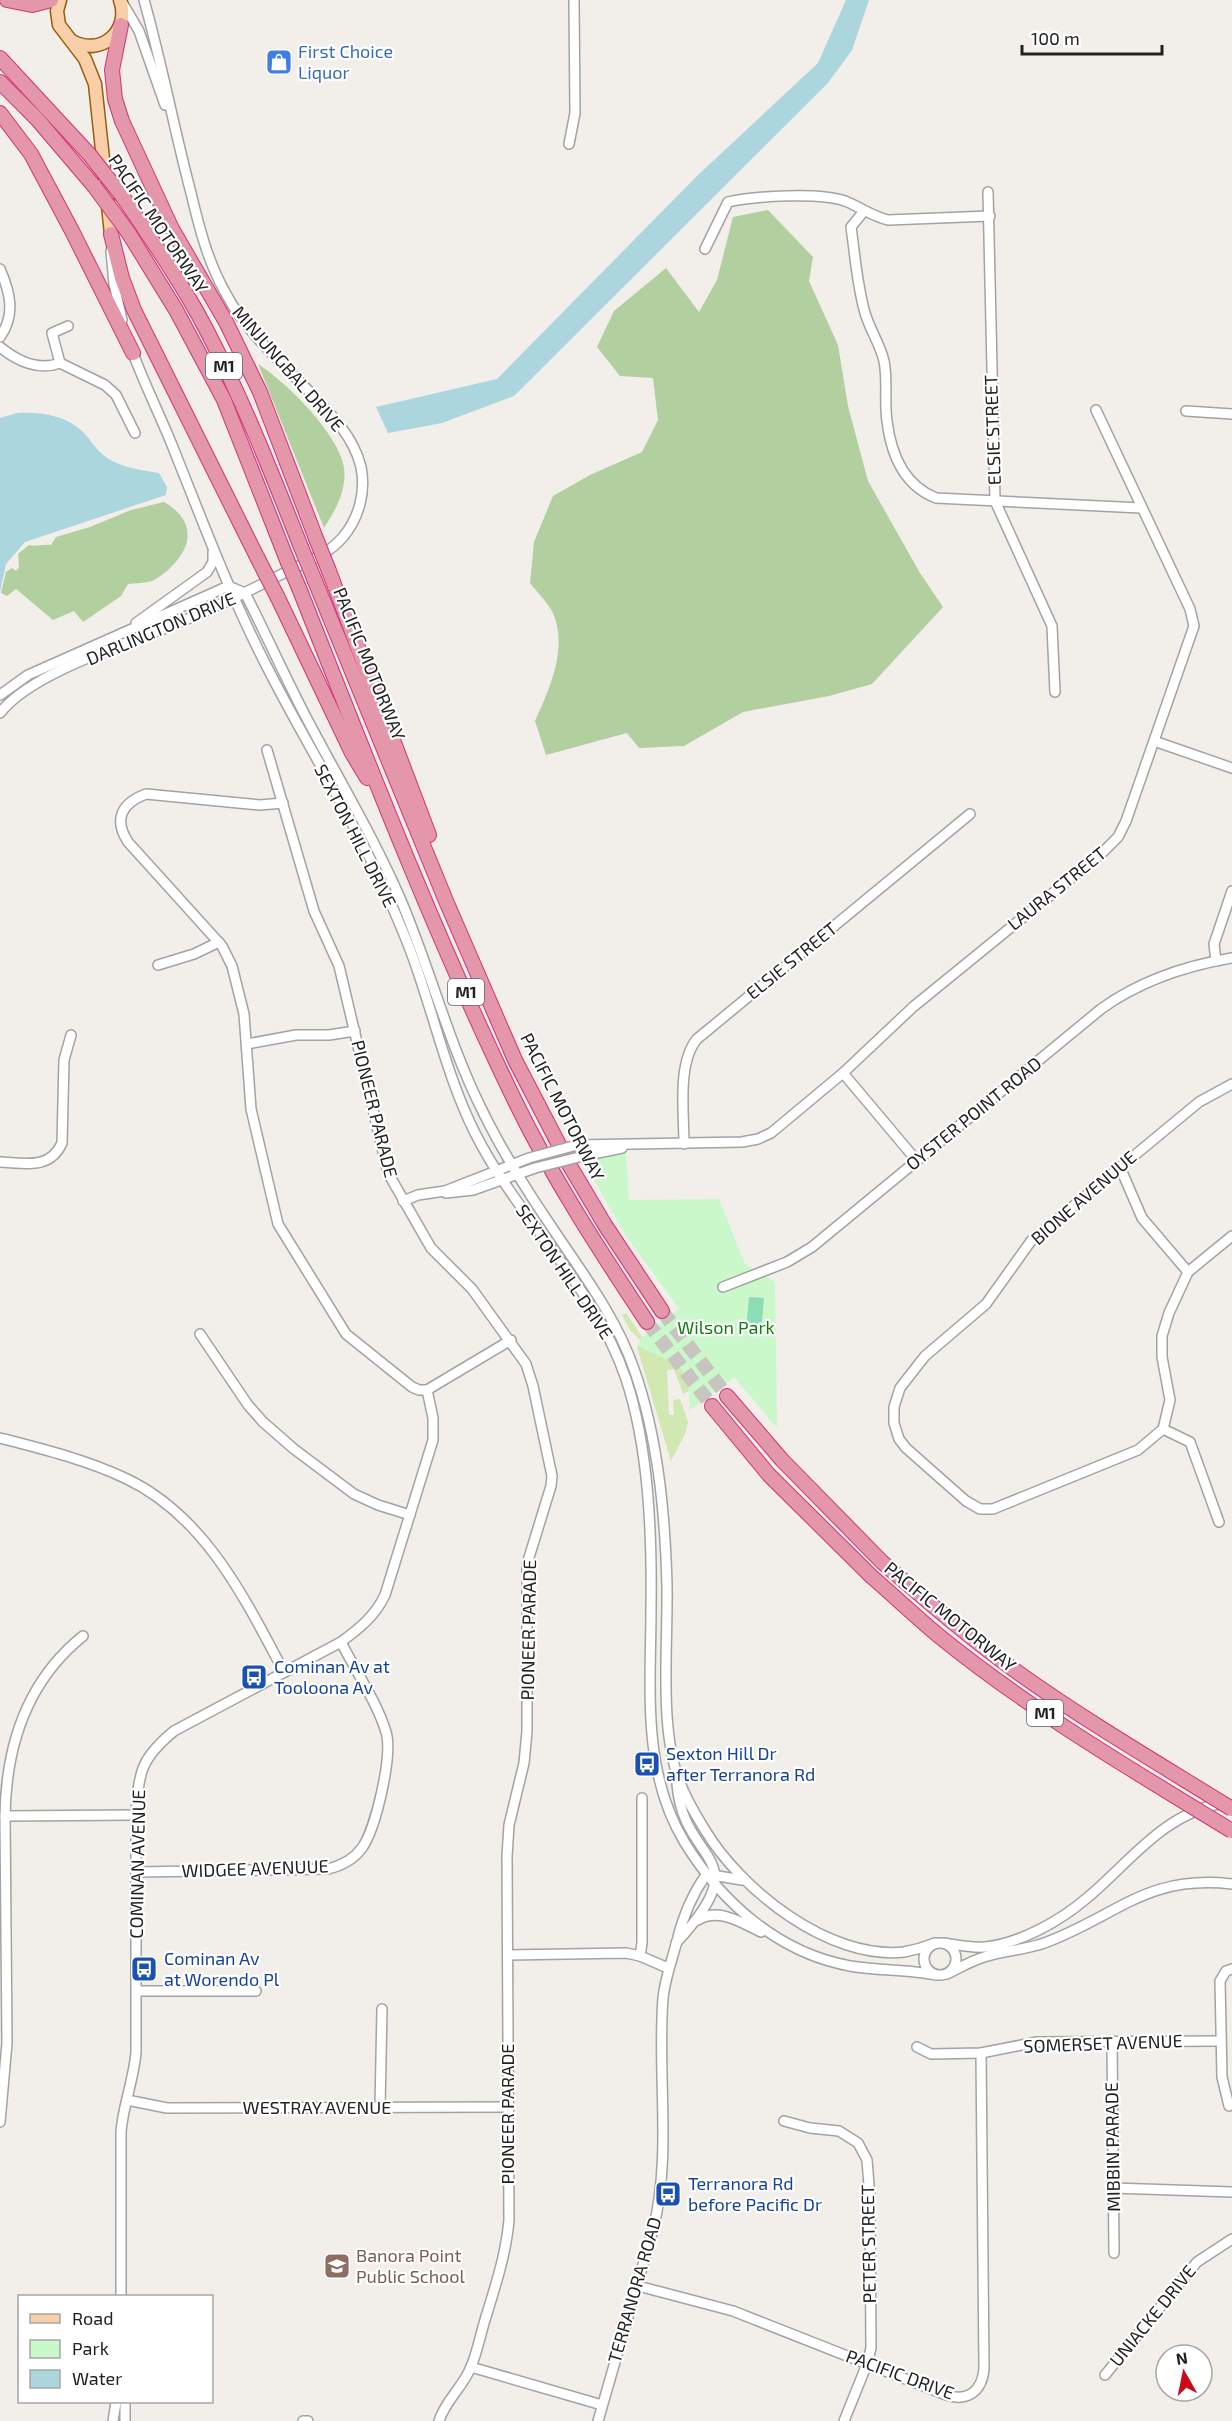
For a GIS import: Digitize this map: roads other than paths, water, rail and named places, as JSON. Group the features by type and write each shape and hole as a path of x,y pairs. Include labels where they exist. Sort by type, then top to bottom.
{"highway":[{"path":"7,0 29,5 51,0"},
{"path":"121,25 112,70 115,99 122,121 172,229 226,322 260,392 444,876 446,901"},
{"name":"PACIFIC MOTORWAY","path":"0,58 88,154 123,197 170,267 205,327 241,400 446,901 515,1060 551,1130 605,1225 662,1311"},
{"name":"PACIFIC MOTORWAY","path":"0,82 37,119 94,186 128,232 177,310 224,400 387,810 516,1102 590,1234 647,1322"},
{"path":"0,113 31,154 133,353"},
{"path":"111,234 122,278 134,310 278,597 352,753 387,810"},
{"name":"PACIFIC MOTORWAY","path":"727,1396 789,1467 882,1562 954,1623 1019,1674 1109,1734 1232,1809"},
{"name":"PACIFIC MOTORWAY","path":"712,1406 769,1475 871,1576 939,1636 1010,1689 1089,1743 1232,1831"}],"main road":[{"path":"60,0 57,20 66,37 88,64 95,84 111,234"},
{"path":"66,37 82,46 97,46 113,37 121,25 123,12 120,0"}],"street":[{"name":"MINJUNGBAL DRIVE","path":"120,0 139,31 172,124 208,253 230,302 249,329 338,423 351,443 361,467 362,486 359,507 352,524 343,537 326,552 245,593"},
{"name":"MINJUNGBAL DRIVE","path":"144,0 162,66 172,124"},
{"path":"569,144 575,113 574,0"},
{"name":"ELSIE STREET","path":"988,192 995,501 1052,626 1055,692"},
{"path":"705,249 728,202 756,196 844,200 864,212 888,220 990,216"},
{"path":"864,212 851,227 861,300 882,354 886,371 886,420 895,459 904,473 922,492 936,498 1141,508"},
{"name":"SEXTON HILL DRIVE","path":"111,234 111,257 116,297 133,353 166,429 228,586 294,719 376,870 416,966 465,1111 502,1180 591,1305 612,1344 630,1391 643,1462 650,1526 652,1748 660,1787 674,1822 713,1879 760,1927 782,1941 828,1961 863,1968 942,1974"},
{"path":"0,269 9,290 10,301 8,323 0,338"},
{"path":"68,326 52,333 60,363 105,386 116,395 135,433"},
{"path":"0,347 17,359 33,365 50,367 60,363"},
{"name":"LAURA STREET","path":"435,1193 461,1185 495,1169 577,1145 593,1143 684,1144 742,1142 758,1139 779,1126 843,1073 913,1007 1111,846 1126,820 1194,626 1190,609 1096,410"},
{"path":"1186,411 1232,414"},
{"path":"130,628 207,572 214,559 212,545"},
{"name":"DARLINGTON DRIVE","path":"0,695 28,675 228,586 245,593"},
{"name":"SEXTON HILL DRIVE","path":"245,593 306,717 386,868 415,935 464,1072 482,1110 517,1174 612,1317 633,1366 656,1461 664,1520 668,1722 676,1773 707,1833 725,1859 746,1881 795,1921 853,1946 886,1952 902,1952 940,1943 984,1947 1036,1930 1087,1898 1146,1842 1173,1821 1206,1806 1232,1802"},
{"name":"DARLINGTON DRIVE","path":"0,713 7,704 28,687 245,593"},
{"path":"1154,741 1232,768"},
{"name":"PIONEER PARADE","path":"267,750 314,911 339,966 388,1173 431,1248 472,1289 511,1340 530,1372 552,1476 527,1564 527,1731 524,1764 509,1825 508,2237 500,2272 471,2367 461,2386 446,2405 439,2421"},
{"path":"283,803 257,805 146,794 134,798 124,807 120,822 123,835 128,842 228,954 245,1020 253,1125 274,1212 283,1235 346,1334 412,1387 427,1390 511,1340"},
{"name":"ELSIE STREET","path":"684,1144 686,1058 697,1039 970,814"},
{"path":"1216,961 1214,944 1232,891"},
{"path":"158,965 194,954 219,942"},
{"name":"OYSTER POINT ROAD","path":"723,1287 787,1262 813,1247 1122,994 1158,977 1232,958"},
{"path":"247,1044 296,1035 329,1035 355,1031"},
{"path":"0,1162 35,1163 47,1161 57,1154 62,1143 64,1060 71,1035"},
{"path":"843,1073 917,1161"},
{"name":"BIONE AVENUUE","path":"1163,1429 1138,1450 993,1509 980,1509 966,1501 906,1448 899,1439 894,1424 894,1407 897,1395 906,1379 925,1356 986,1304 1032,1241 1198,1102 1232,1084"},
{"name":"LAURA STREET","path":"435,1193 465,1192 535,1168 642,1145"},
{"path":"1120,1167 1142,1218 1188,1272"},
{"path":"403,1201 415,1196 435,1193"},
{"path":"1219,1522 1190,1442 1163,1429 1170,1400 1162,1358 1162,1336 1168,1313 1188,1272 1232,1236"},
{"path":"200,1334 249,1405 263,1422 294,1449 354,1494 410,1515"},
{"name":"COMINAN AVENUE","path":"121,2295 120,2141 136,2060 136,1815 140,1776 144,1763 152,1750 187,1724 341,1642 362,1626 378,1609 385,1594 433,1440 433,1418 427,1390"},
{"path":"0,1438 100,1467 129,1480 164,1503 186,1522 212,1550 242,1593 284,1672"},
{"path":"0,2122 7,2043 5,1794 10,1763 20,1724 41,1679 67,1649 83,1636"},
{"name":"WIDGEE AVENUUE","path":"136,1872 328,1869 349,1860 362,1848 386,1774 388,1744 383,1723 341,1642"},
{"path":"676,1773 681,1804 693,1831 714,1865 713,1879 746,1881"},
{"path":"640,1956 642,1943 642,1798"},
{"path":"5,1816 136,1815"},
{"name":"TERRANORA ROAD","path":"676,1943 696,1922 713,1879"},
{"name":"TERRANORA ROAD","path":"598,2421 638,2286 660,2193 662,2019 668,1968 685,1910 713,1879"},
{"path":"942,1974 954,1967 957,1957 953,1948 940,1943 927,1949 924,1958 927,1968 942,1974 984,1957 1023,1950 1049,1941 1142,1894 1191,1883 1232,1884"},
{"path":"696,1922 707,1915 722,1916 782,1941"},
{"path":"508,1954 626,1953 640,1956 668,1968"},
{"path":"1229,2106 1222,2077 1220,1981 1222,1975 1232,1969"},
{"path":"137,1991 256,1991"},
{"path":"380,2107 382,2009"},
{"name":"SOMERSET AVENUE","path":"917,2047 931,2054 981,2053 1038,2042 1220,2041"},
{"name":"MIBBIN PARADE","path":"1112,2042 1114,2253"},
{"name":"PACIFIC DRIVE","path":"638,2286 733,2311 955,2398 972,2394 982,2382 984,2357 981,2053"},
{"name":"WESTRAY AVENUE","path":"127,2100 167,2108 508,2107"},
{"name":"PETER STREET","path":"784,2121 810,2128 838,2131 858,2143 867,2160 870,2198 871,2341 867,2364 844,2421"},
{"path":"1113,2188 1232,2192"},
{"name":"UNIACKE DRIVE","path":"1106,2375 1197,2262 1232,2238"},
{"path":"471,2367 602,2405"},
{"path":"113,2421 116,2403"},
{"path":"124,2403 125,2421"},
{"path":"303,2421 308,2421"}],"water":[{"path":"846,0 869,0 852,50 828,83 514,396 442,423 388,433 376,407 497,379 698,175 818,63"},
{"path":"17,413 44,414 61,418 76,426 99,452 108,458 129,467 159,473 167,487 166,495 25,542 6,564 0,592 0,418"}],"tunnel":[{"path":"662,1311 727,1396"},
{"path":"647,1322 712,1406"}],"place":[{"name":"First Choice Liquor","path":"279,62"},
{"name":"Cominan Av at Tooloona Av","path":"254,1677"},
{"name":"Sexton Hill Dr after Terranora Rd","path":"647,1764"},
{"name":"Cominan Av at Worendo Pl","path":"144,1969"},
{"name":"Terranora Rd before Pacific Dr","path":"668,2194"},
{"name":"Banora Point Public School","path":"337,2266"}],"park label":[{"name":"Wilson Park","path":"726,1328"}]}
